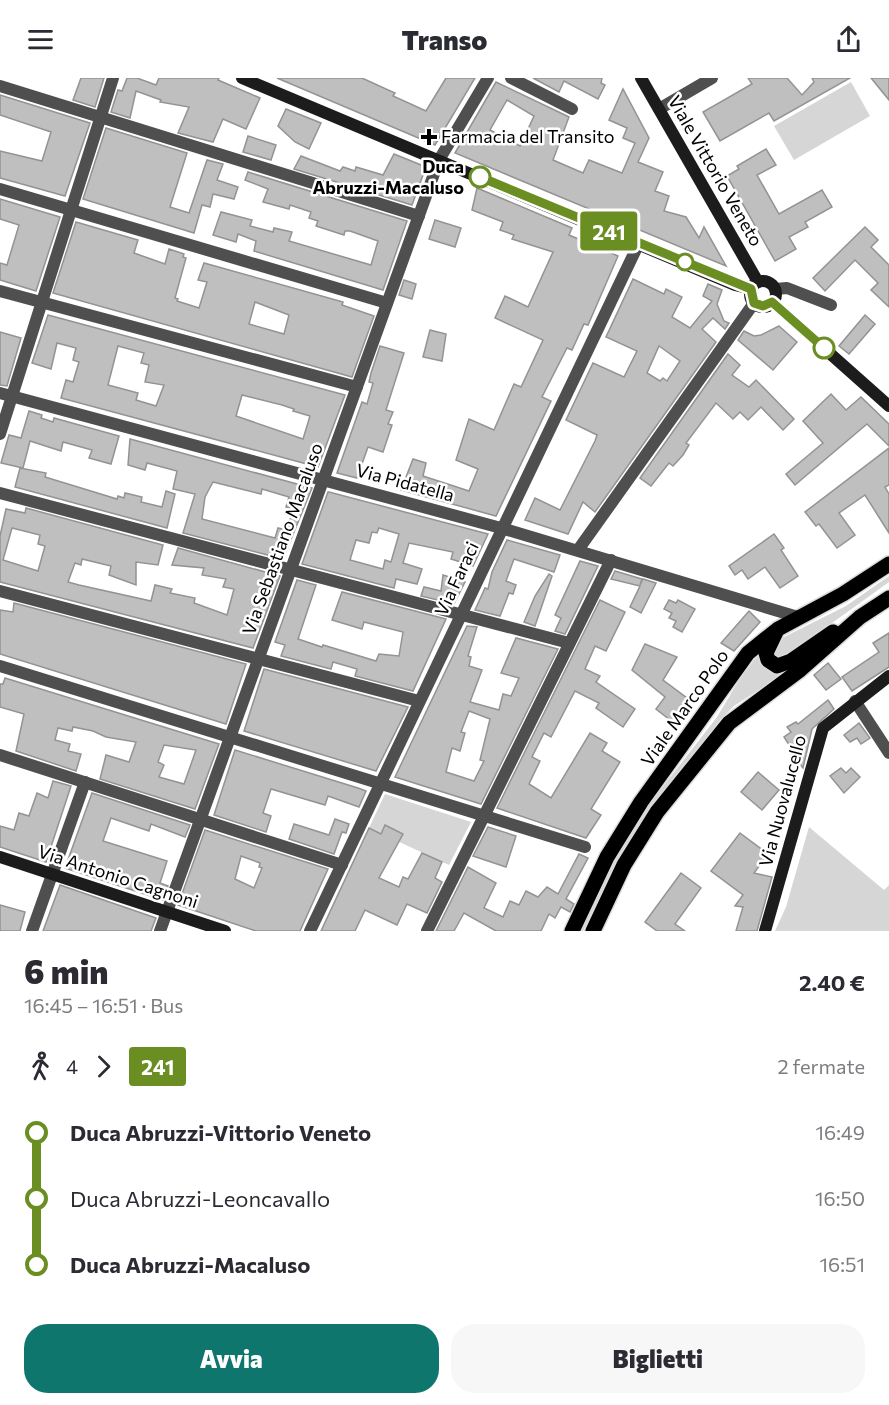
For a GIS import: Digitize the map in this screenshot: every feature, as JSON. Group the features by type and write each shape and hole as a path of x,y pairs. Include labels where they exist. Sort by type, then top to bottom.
{"main road":[{"path":"242,78 265,82 439,160 719,276 754,286 768,282 775,289 772,302"},
{"name":"Viale Vittorio Veneto","path":"641,78 754,286"},
{"path":"754,286 754,303 763,306 772,302"},
{"path":"772,302 889,406"},
{"name":"Viale Marco Polo","path":"572,931 607,857 642,802 735,668 761,640 798,617 843,594 889,564"},
{"path":"778,629 766,653 768,660 777,666 790,661 814,643 889,598"},
{"path":"593,931 624,865 657,812 729,723 800,670 860,617"},
{"name":"Via Nuovalucello","path":"765,931 823,728 889,676"},
{"name":"Via Antonio Cagnoni","path":"0,856 225,931"}],"street":[{"path":"0,434 6,394 42,303 113,78"},
{"name":"Via Sebastiano Macaluso","path":"160,931 439,160 488,78"},
{"path":"511,78 572,109"},
{"path":"659,109 712,78"},
{"path":"0,86 419,216"},
{"path":"0,189 387,303"},
{"name":"Via Faraci","path":"310,931 639,243"},
{"path":"775,289 787,288 831,305"},
{"path":"0,291 357,387"},
{"path":"578,550 754,303"},
{"name":"Via Pidatella","path":"6,394 501,528 798,617"},
{"path":"0,493 569,643"},
{"path":"427,931 611,560"},
{"path":"0,591 419,701"},
{"path":"0,666 585,847"},
{"path":"855,701 889,753"},
{"path":"0,755 342,865"},
{"path":"32,931 85,782"}],"shaded area":[{"path":"851,82 870,116 794,160 774,126"},
{"path":"889,576 889,582 782,659 773,657 773,650 780,639 846,606"},
{"path":"758,655 770,671 786,672 734,706 722,718 651,808 616,862 583,931 579,931 613,860 648,806 717,717 739,680"},
{"path":"385,794 471,822 449,865 369,828"},
{"path":"809,827 884,890 889,885 889,931 775,931 786,907"}],"building":[{"path":"81,78 104,78 95,107 73,100"},
{"path":"127,78 137,78 156,85 159,78 219,78 218,80 260,98 246,129 223,119 213,142 178,133 189,107 160,102 161,100 136,91 130,118 111,112 118,90 122,91"},
{"path":"277,78 362,78 426,111 446,78 475,78 435,145"},
{"path":"533,78 602,78 601,83 605,85 598,99 564,81 559,92"},
{"path":"748,78 787,78 802,95 814,82 812,78 850,78 774,121 769,113 720,141 703,112 752,84"},
{"path":"871,78 889,78 889,100"},
{"path":"496,82 569,117 553,160 583,173 589,160 622,173 635,143 623,138 627,128 609,120 623,89 649,138 638,162 663,172 655,191 669,196 664,211 686,217 699,238 704,227 726,266 455,153","holes":["507,100 534,116 520,146 490,130"]},
{"path":"0,95 90,123 65,196 0,178 0,151 42,161 51,132 0,115"},
{"path":"286,109 321,123 309,149 295,142 278,126"},
{"path":"106,128 187,153 170,207 189,213 207,160 223,164 217,180 238,187 234,199 213,194 210,207 202,205 194,233 83,199"},
{"path":"248,136 276,145 271,160 243,152"},
{"path":"766,149 776,165 757,175 779,214 822,190 832,207 805,222 808,227 789,237 796,249 775,261 727,176 739,169 737,166"},
{"path":"394,154 426,167 412,205 294,169 301,156 340,171 343,167 355,171 356,167 383,175"},
{"path":"248,172 407,221 383,290 254,251 256,241 238,234 236,242 213,235 221,212 252,220 250,226 273,232 274,228 292,232 289,241 371,265 378,241 350,231 345,231 344,235 316,226 318,221 309,218 311,212 290,205 289,209 263,202 268,189 245,180"},
{"path":"477,188 572,228 569,235 618,256 588,325 584,324 572,350 567,348 542,397 551,401 496,516 401,490 413,459 426,463 423,476 469,491 478,469 456,460 469,419 494,430 514,384 521,387 543,340 495,318 505,296 528,307 553,252 512,239 514,235 500,230 503,222 472,210"},
{"path":"0,199 60,217 36,291 0,280 0,263 7,265 19,225 0,219"},
{"path":"435,220 461,228 455,247 429,239"},
{"path":"76,222 138,240 134,253 165,264 169,249 184,254 183,257 186,258 175,298 178,299 177,301 199,308 207,282 198,280 204,263 343,302 342,305 374,316 352,377 53,293","holes":["255,302 289,315 284,334 249,324"]},
{"path":"865,227 878,240 871,247 889,265 889,307 871,290 878,283 855,260 825,291 813,278"},
{"path":"633,279 664,294 666,289 682,297 672,317 690,328 712,301 703,296 708,284 722,290 717,304 724,321 729,323 725,329 713,318 702,329 716,342 595,512 583,502 568,534 525,520 535,498 560,510 595,441 597,435 566,420 593,363 624,377 637,351 606,337","holes":["659,346 680,361 667,381 663,378 660,381 647,373"]},
{"path":"404,280 416,284 412,299 399,295"},
{"path":"48,315 345,395 318,467 61,398 66,380 73,382 79,362 73,360 76,348 57,343 51,369 32,363","holes":["118,346 144,353 141,363 149,365 145,382 164,385 156,406 136,400 138,393 108,385","242,395 282,405 310,416 303,439 236,416"]},
{"path":"865,315 875,324 849,354 839,346"},
{"path":"779,326 797,342 773,370 738,340 744,331 754,336 761,335"},
{"path":"430,330 446,334 442,361 423,357"},
{"path":"0,332 21,338 7,386 0,385"},
{"path":"380,346 404,353 386,410 393,412 388,424 392,425 383,452 368,447 357,478 337,473 362,402 367,404 373,383 369,382 371,373"},
{"path":"728,354 740,365 732,375 749,387 756,380 794,419 783,430 761,407 748,420 740,412 733,419 716,403 686,443 689,445 683,455 673,466 669,463 651,486 640,478"},
{"path":"831,394 846,410 861,397 889,424 889,446 867,424 795,485 786,474 823,443 803,421"},
{"path":"29,411 53,422 54,418 119,436 111,464 89,458 92,450 63,442 61,451 30,441 23,468 1,463 9,435 21,438"},
{"path":"130,439 312,488 283,559 183,533 195,494 173,489 177,471 147,463 145,470 128,465","holes":["213,482 261,494 262,489 289,497 286,507 294,509 286,530 278,528 275,538 202,519 205,497"]},
{"path":"889,448 889,485 885,487 889,494 889,533 865,495 839,513 855,535 837,548 819,524 816,526 805,512"},
{"path":"20,468 46,473 45,477 117,499 118,496 124,498 125,493 142,497 141,502 162,507 166,491 175,494 167,528 15,487"},
{"path":"328,492 488,534 473,566 451,559 453,552 409,543 403,563 422,569 417,584 396,579 394,588 302,564","holes":["379,528 399,534 391,562 385,560 383,569 350,560 356,540 369,543 372,532 377,533"]},
{"path":"26,508 163,545 158,565 136,562 136,585 109,575 111,566 82,559 81,565 75,563 68,582 79,585 151,601 155,585 172,589 170,593 195,598 194,603 227,615 234,589 223,587 226,579 202,575 204,568 172,565 178,548 280,576 253,648 0,582 0,536 6,509 25,513","holes":["12,528 40,535 38,544 45,546 38,571 3,560"]},
{"path":"774,534 784,548 781,550 798,576 780,588 765,567 748,579 742,570 735,575 729,566"},
{"path":"507,540 560,555 554,572 514,559 506,581 516,585 513,594 509,593 500,616 475,610 485,588 488,589 492,572"},
{"path":"580,561 598,566 565,634 555,631 561,618 555,615"},
{"path":"615,571 642,579 640,585 643,579 656,583 641,613 630,607 640,586 611,579"},
{"path":"549,574 552,576 535,626 524,622 535,596"},
{"path":"443,575 465,582 454,604 421,596 424,587 441,591"},
{"path":"297,580 316,585 298,639 322,647 323,645 376,661 379,654 399,656 403,632 364,622 362,629 332,620 342,592 446,619 413,691 355,676 357,669 333,662 331,669 281,656 285,645 275,642"},
{"path":"600,600 625,612 606,651 595,646 585,669 600,676 596,682 635,709 623,727 596,708 599,703 575,691 551,737 544,733 532,757 540,761 529,784 551,798 590,733 607,743 602,751 620,762 591,809 601,815 586,838 497,808"},
{"path":"669,600 676,603 678,600 695,609 682,632 673,627 676,621 669,618 672,613 664,609"},
{"path":"14,603 246,664 226,724 0,654 0,610 13,612"},
{"path":"749,611 760,622 734,651 721,643"},
{"path":"467,626 477,627 468,656 471,657 469,666 482,670 470,702 499,710 503,694 511,696 519,678 501,673 516,638 558,649 481,804 395,777","holes":["469,711 490,719 480,760 484,761 474,781 446,772 452,748 460,751 465,733 461,732"]},
{"path":"889,633 889,667 852,691 842,677 879,652 873,643"},
{"path":"645,644 677,657 663,680 691,701 674,723 656,709 665,697 632,670"},
{"path":"828,663 841,679 826,690 814,675"},
{"path":"264,669 408,707 376,771 244,731"},
{"path":"5,678 219,744 195,809 100,779 106,755 129,762 136,742 106,737 93,731 73,727 72,731 58,728 55,740 70,744 68,751 81,754 76,771 16,751 24,714 0,707 0,684 3,684","holes":["164,745 196,750 184,784 159,777 164,765 158,762"]},
{"path":"828,700 834,709 812,729 803,768 790,753 793,751 784,737 791,732 787,727 796,722 798,724"},
{"path":"859,723 870,738 861,744 857,738 850,742 844,735"},
{"path":"235,750 366,791 359,807 328,796 325,805 271,789 263,813 271,816 266,832 214,815"},
{"path":"841,768 846,773 851,768 860,777 844,793 830,776"},
{"path":"758,772 779,790 762,810 741,792"},
{"path":"53,781 71,786 46,862 0,847 0,826 14,830 19,813 29,816 37,793 48,798"},
{"path":"92,793 190,825 185,837 151,824 149,831 111,818 103,841 167,861 160,883 168,886 163,900 65,868"},
{"path":"335,819 349,824 346,833 342,832 334,854 289,839 294,824 329,835"},
{"path":"385,825 403,834 379,878 399,887 403,877 408,879 422,853 442,862 435,878 442,882 427,913 407,904 397,925 365,910 355,931 321,931 369,828 381,834"},
{"path":"488,827 516,836 506,867 473,856"},
{"path":"205,830 328,869 300,931 256,931 178,905","holes":["241,856 260,863 259,867 262,868 254,888 235,879"]},
{"path":"740,833 768,854 754,873 772,877 757,931 736,931 743,907 735,906 743,895 711,871"},
{"path":"579,854 588,858 566,899 574,904 570,912 561,907 555,918 549,914 541,931 496,931 464,913 454,931 436,931 468,867 496,883 484,908 503,917 510,901 519,905 526,891 538,897 547,887 558,894"},
{"path":"681,873 701,888 675,924 685,931 657,931 645,922"},
{"path":"60,885 156,918 151,931 43,931"},
{"path":"0,905 25,912 20,931 0,931"}],"bus line":[{"name":"241","path":"480,177 719,276 735,285 751,289 750,295 754,303 763,306 772,302 824,348"}],"place":[{"name":"Farmacia del Transito","path":"429,137"},
{"name":"Duca Abruzzi-Macaluso","path":"480,177"}]}
